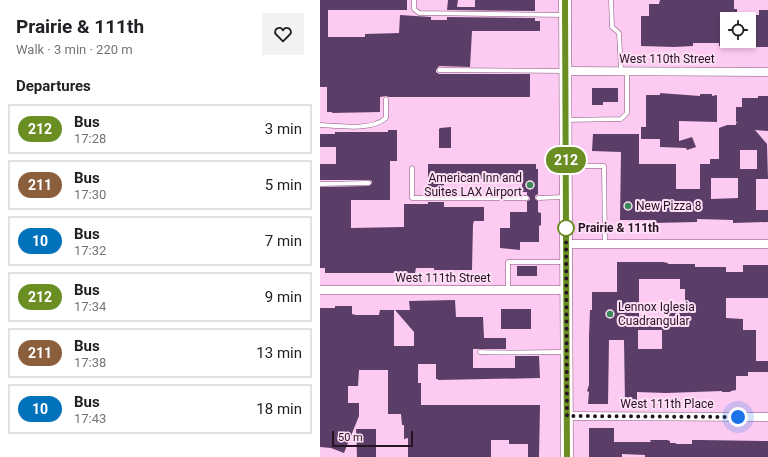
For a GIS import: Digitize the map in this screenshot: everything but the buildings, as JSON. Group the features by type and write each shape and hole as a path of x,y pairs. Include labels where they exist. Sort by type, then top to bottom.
{"main road":[{"path":"565,0 567,457"}],"street":[{"name":"West 110th Street","path":"566,71 768,72"},
{"path":"566,244 768,244"},
{"name":"West 111th Street","path":"320,290 567,290"},
{"name":"West 111th Place","path":"567,416 768,417"}],"lane":[{"path":"414,0 414,9 419,13 565,15"},
{"path":"566,120 621,119 627,113 619,33 612,27 611,0"},
{"path":"439,70 566,71"},
{"path":"320,125 374,125 386,118 386,99"},
{"path":"566,166 604,166 605,244"},
{"path":"412,168 412,198 527,198"},
{"path":"320,184 369,183"},
{"path":"538,198 566,197"},
{"path":"508,290 508,262 566,262"},
{"path":"480,352 567,352"}],"bus line":[{"name":"212","path":"565,0 567,457"}],"place":[{"name":"American Inn and Suites LAX Airport","path":"530,185"},
{"name":"New Pizza 8","path":"628,206"},
{"name":"Prairie & 111th","path":"566,228"},
{"name":"Lennox Iglesia Cuadrangular","path":"610,314"}],"route":[{"path":"566,228 567,416 738,417"}]}
